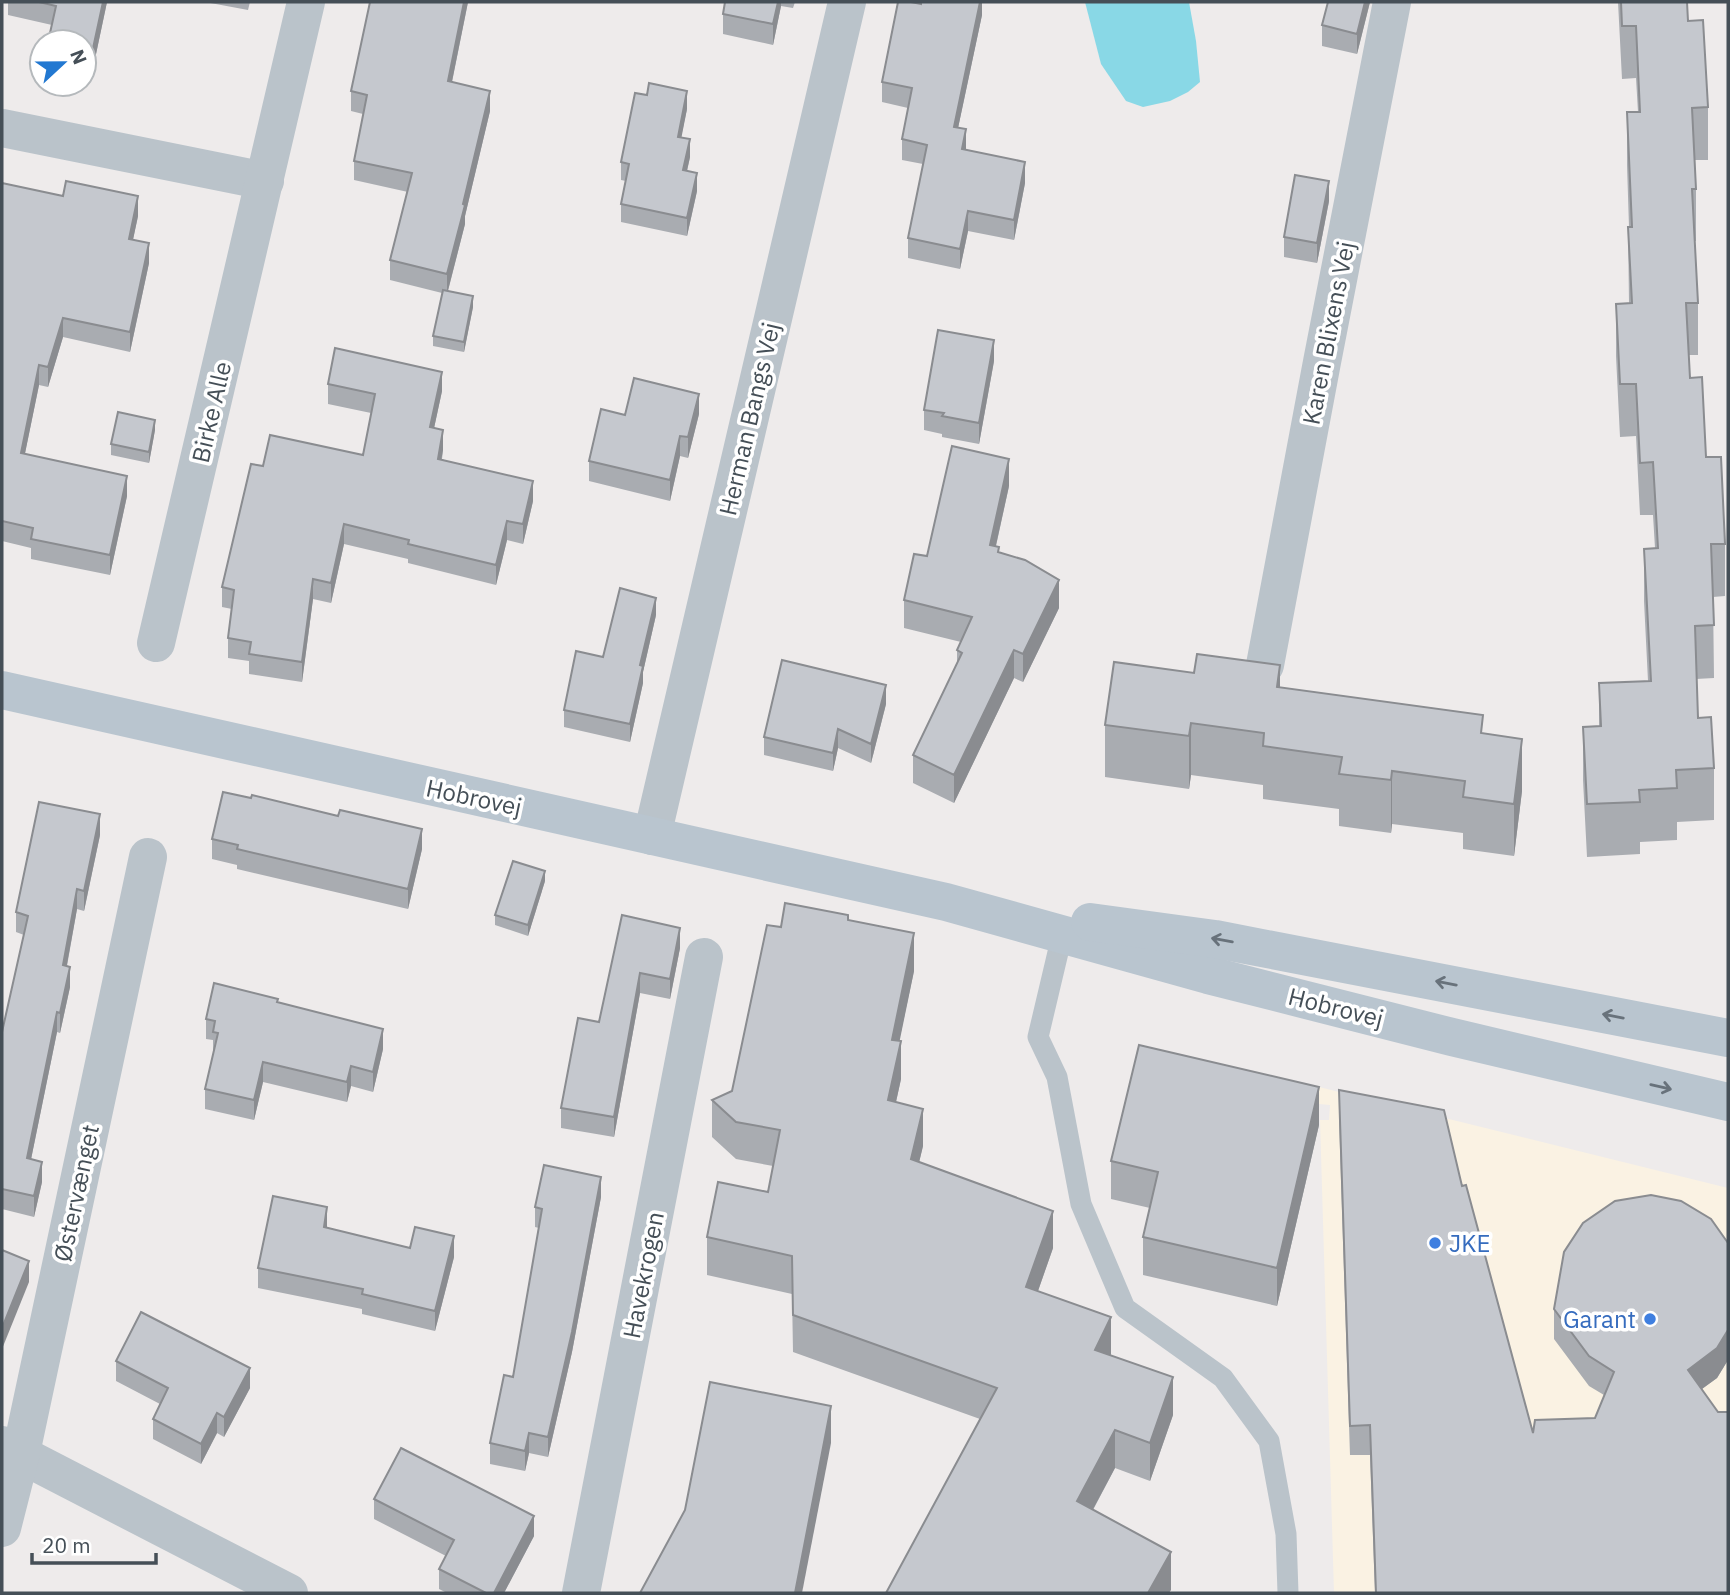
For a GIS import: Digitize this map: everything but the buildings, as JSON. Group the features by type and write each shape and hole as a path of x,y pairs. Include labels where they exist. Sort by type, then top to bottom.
{"main road":[{"name":"Hobrovej","path":"2,690 1064,927 1208,975 1452,1037 1728,1102"},
{"name":"Hobrovej","path":"1064,927 1215,939 1728,1038"},
{"path":"1452,1037 1657,1060 1728,1075"}],"street":[{"name":"Birke Alle","path":"156,643 306,2"},
{"name":"Herman Bangs Vej","path":"652,836 847,2"},
{"name":"Karen Blixens Vej","path":"1265,665 1392,2"},
{"path":"2,128 265,181"},
{"name":"Østervænget","path":"2,1528 11,1449 148,857"},
{"name":"Havekrogen","path":"581,1593 705,957"},
{"path":"11,1449 289,1593"}],"lane":[{"path":"1064,927 1038,1037 1057,1077 1080,1204 1125,1308 1223,1378 1269,1441 1286,1534 1288,1593"}],"shaded area":[{"path":"1319,1087 1728,1188 1728,1593 1334,1593 1320,1120 1329,1120 1330,1105 1319,1104"}],"water":[{"path":"1085,2 1189,2 1200,82 1170,101 1143,107 1126,101 1101,64"}],"place":[{"name":"JKE","path":"1435,1243"},
{"name":"Garant","path":"1650,1319"}]}
